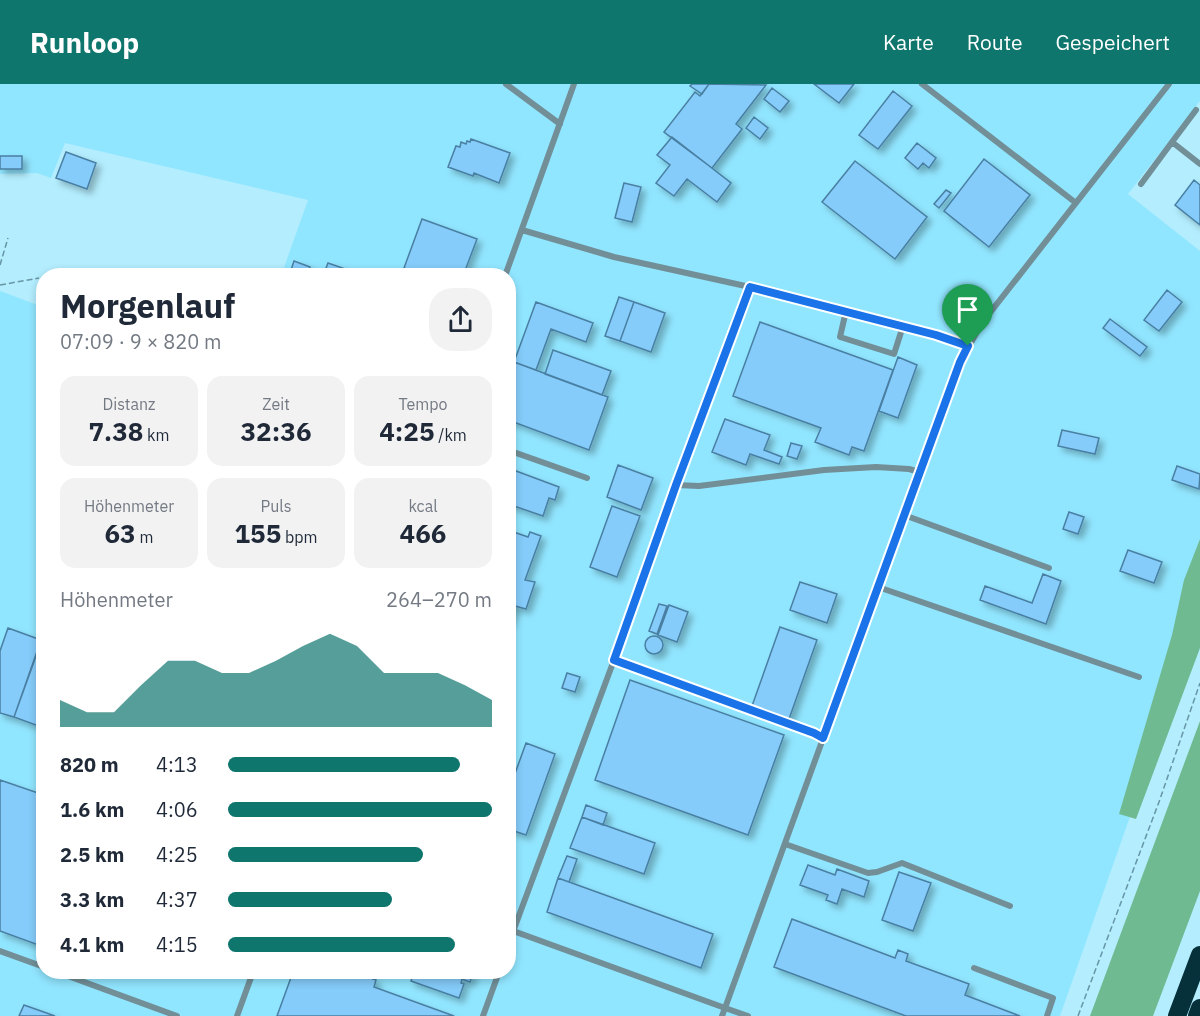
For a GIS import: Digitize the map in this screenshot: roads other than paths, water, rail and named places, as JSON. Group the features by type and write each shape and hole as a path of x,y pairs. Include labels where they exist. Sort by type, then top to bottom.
{"highway":[{"path":"1177,1016 1200,955"},
{"path":"1197,1016 1200,1008"}],"lane":[{"path":"506,84 560,124"},
{"path":"509,268 574,84"},
{"path":"922,84 1077,202"},
{"path":"722,1016 960,362 982,323 1169,84"},
{"path":"1141,184 1196,110"},
{"path":"1172,142 1200,164"},
{"path":"522,230 614,257 846,311 968,346"},
{"path":"516,917 614,660 750,287"},
{"path":"846,311 840,337 894,354 903,326"},
{"path":"516,453 587,478"},
{"path":"676,485 699,486 813,471 876,467 920,472"},
{"path":"904,515 1049,568"},
{"path":"878,587 1139,677"},
{"path":"614,660 823,738"},
{"path":"785,844 868,873 902,863 1010,906"},
{"path":"516,932 748,1016"},
{"path":"0,951 36,964"},
{"path":"975,968 1053,998 1047,1016"},
{"path":"76,979 177,1016"},
{"path":"237,1016 250,979"},
{"path":"483,1016 496,979"}]}
